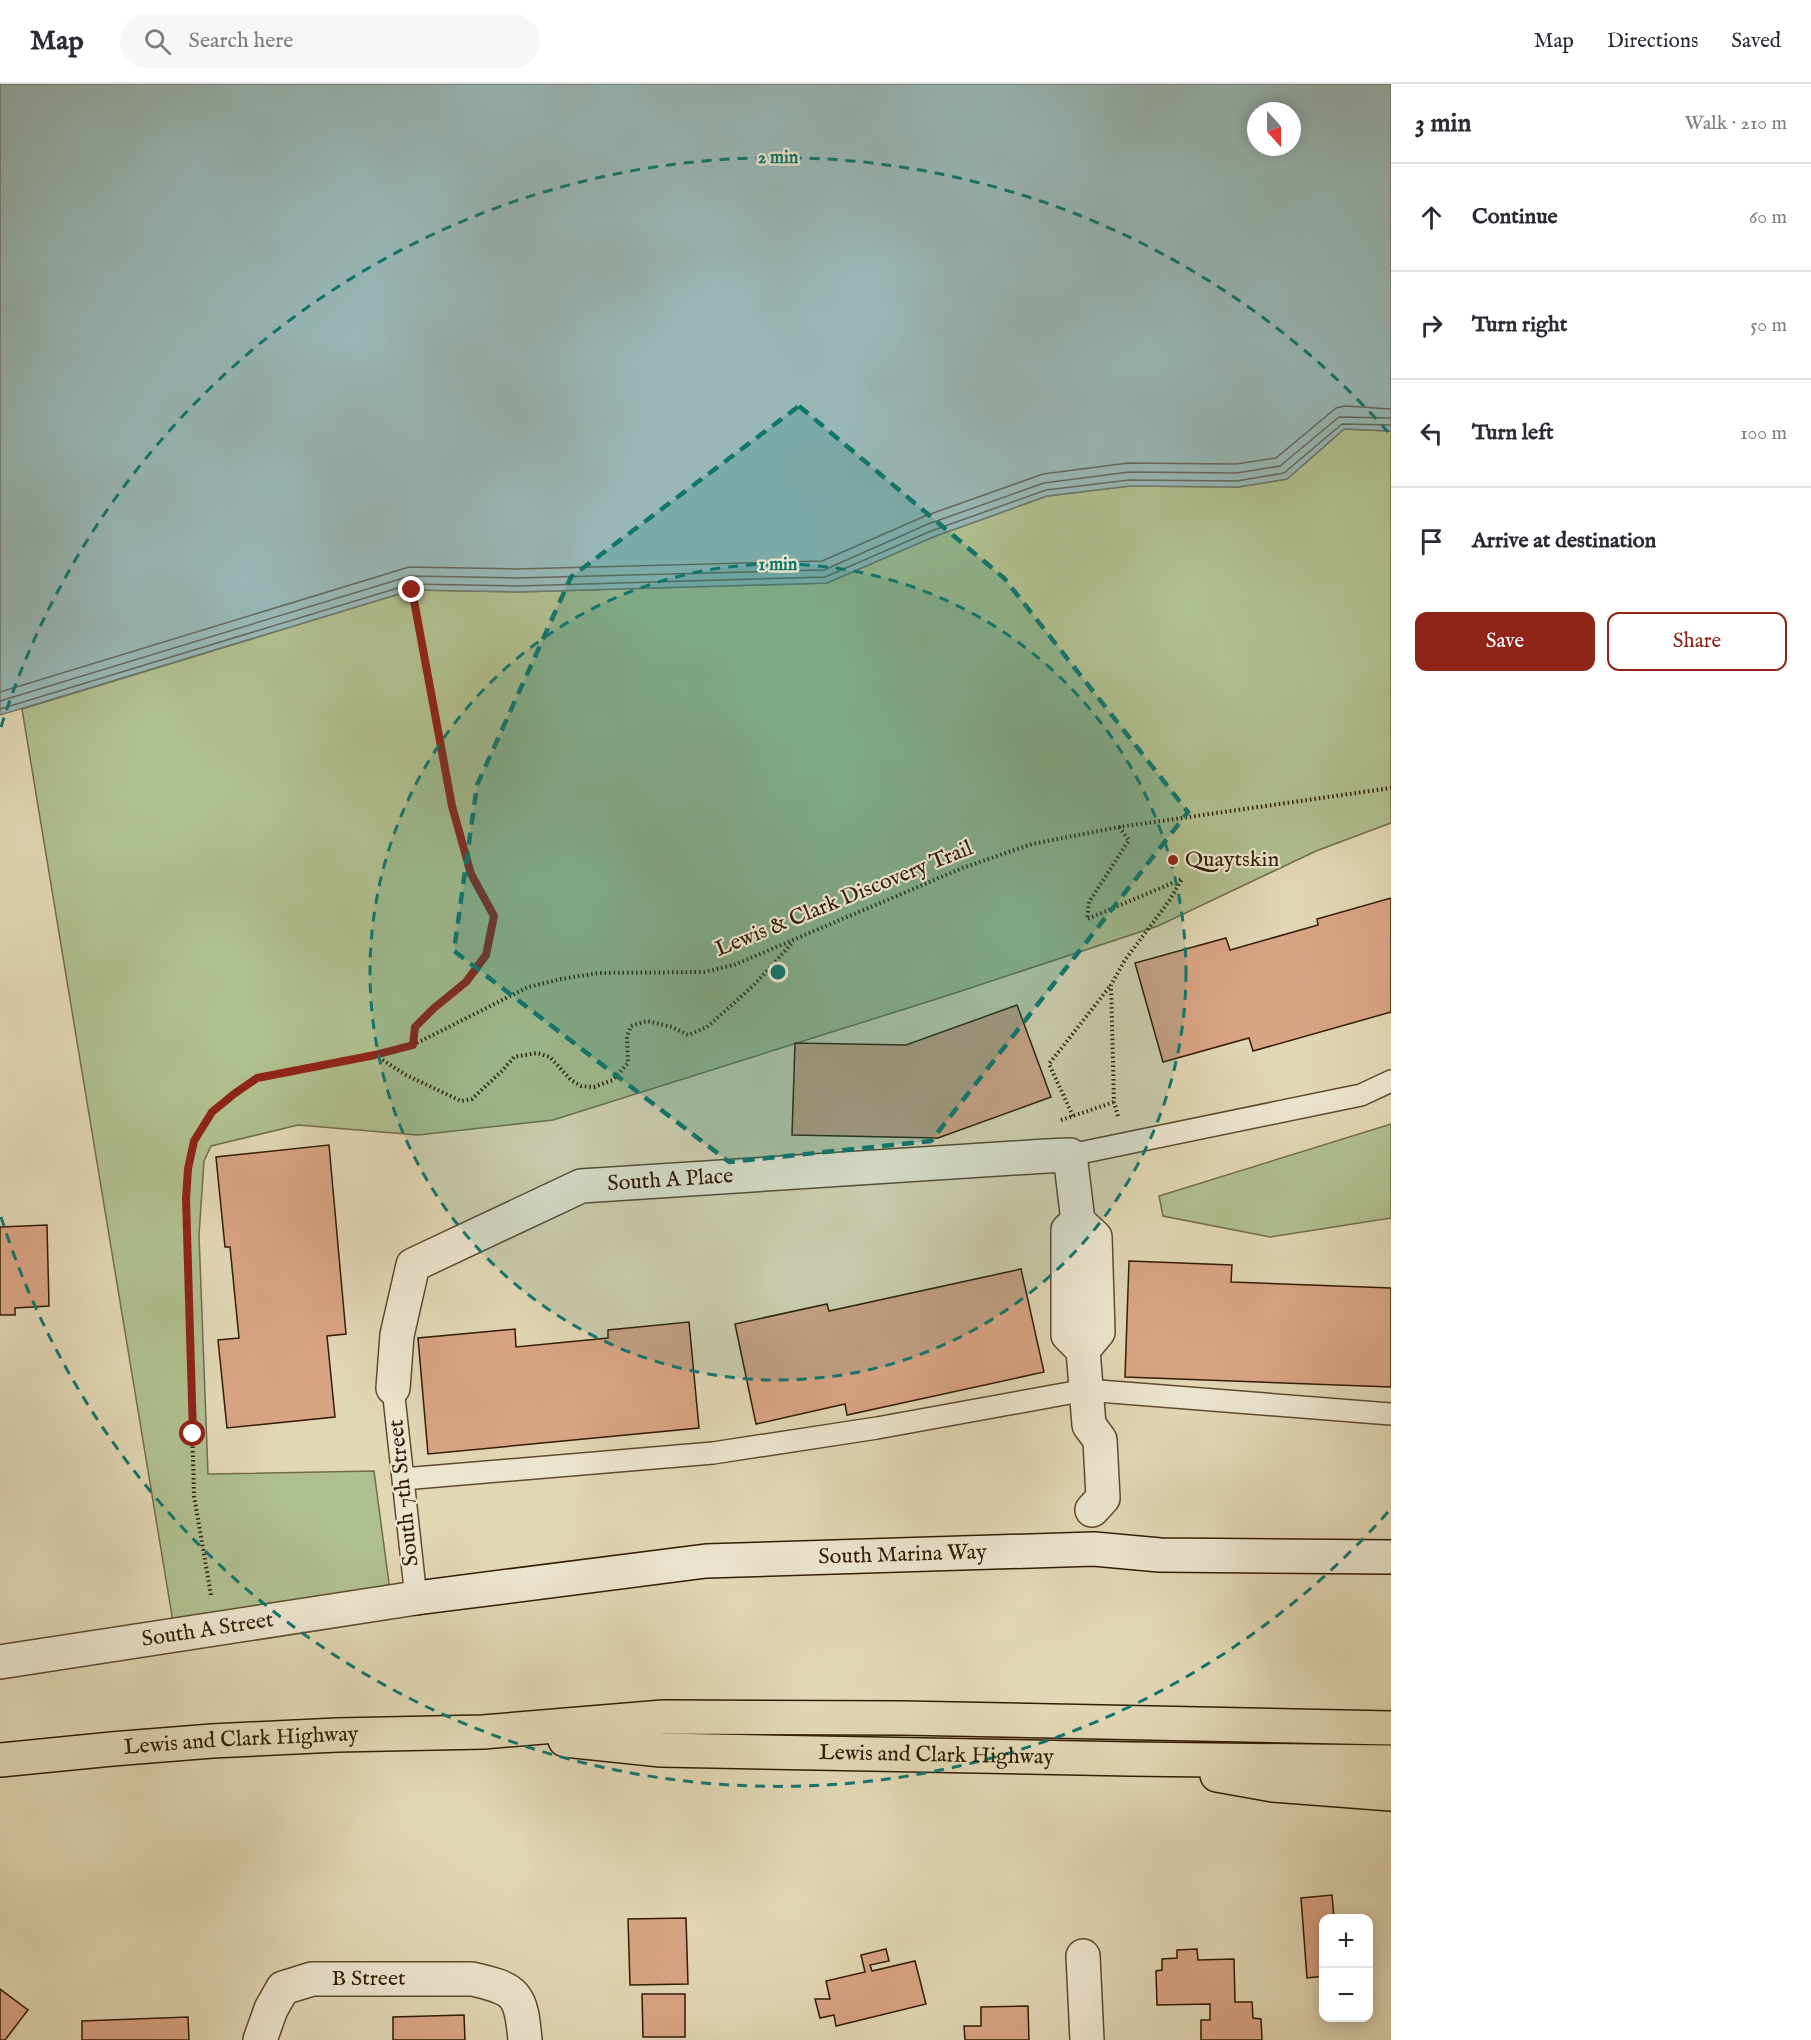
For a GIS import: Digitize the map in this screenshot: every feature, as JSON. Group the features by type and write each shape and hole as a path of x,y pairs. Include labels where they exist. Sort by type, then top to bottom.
{"highway":[{"name":"Lewis and Clark Highway","path":"0,1760 212,1741 337,1735 483,1732 663,1717 902,1718 1391,1728"},
{"name":"Lewis and Clark Highway","path":"483,1732 661,1750 1391,1762"},
{"path":"1130,1759 1274,1785 1391,1794"}],"street":[{"path":"1070,1155 1078,1221 1068,1230 1068,1335 1083,1350 1089,1425 1077,1440 1081,1496 1092,1510 1094,1550"},
{"name":"South A Place","path":"393,1388 398,1335 412,1265 581,1186 1070,1155"},
{"name":"South Marina Way","path":"416,1598 706,1561 1094,1550 1160,1556 1391,1557"},
{"name":"South A Street","path":"0,1662 416,1598"},
{"path":"1083,1956 1087,2040"},
{"name":"B Street","path":"260,2040 271,2009 284,1989 312,1979 472,1979 495,1984 508,1991 520,2002 525,2040"}],"lane":[{"path":"1070,1155 1361,1095 1391,1081"},
{"name":"South 7th Street","path":"393,1388 416,1598"},
{"path":"403,1479 713,1453 877,1428 1086,1390 1391,1414"}],"path":[{"path":"412,590 452,806 471,874 494,916 486,955 466,982 415,1027 413,1045"},
{"name":"Lewis & Clark Discovery Trail","path":"211,1595 194,1496 186,1199 188,1169 194,1141 212,1112 257,1078 375,1055 413,1045 528,987 599,973 705,972 734,965 965,867 1032,844 1119,827 1391,788"},
{"path":"1072,1116 1049,1064 1111,986 1125,960 1169,901 1182,879 1087,919 1089,902 1129,840 1119,827"},
{"path":"375,1055 406,1076 461,1101 472,1099 514,1057 537,1053 550,1057 571,1080 581,1086 594,1087 613,1080 628,1063 627,1036 631,1026 647,1021 672,1027 688,1035 707,1027 754,985 794,941"},
{"path":"1111,986 1114,1102 1125,1143"}],"highlighted area":[{"path":"799,406 1004,578 1188,812 931,1141 729,1162 454,951 477,785 571,577"}],"green space":[{"path":"1344,429 1391,431 1391,823 1316,851 1158,926 946,996 553,1120 418,1135 298,1125 211,1146 204,1161 199,1235 208,1474 374,1471 391,1598 173,1622 22,709 412,590 517,592 827,583 933,537 1047,496 1130,486 1238,487 1287,479"},
{"path":"1391,1124 1391,1218 1270,1237 1163,1216 1159,1196"}],"water":[{"path":"0,84 1391,84 1391,431 1344,429 1287,479 1238,487 1130,486 1047,496 933,537 827,583 517,592 412,590 0,715"}],"building":[{"path":"1391,898 1391,1012 1253,1051 1249,1038 1163,1062 1135,963 1226,938 1230,950 1318,925 1317,919"},
{"path":"1017,1005 1051,1097 938,1138 792,1135 795,1043 906,1045"},
{"path":"329,1145 346,1334 327,1336 335,1417 227,1428 218,1340 239,1338 230,1247 225,1247 216,1157"},
{"path":"47,1225 49,1306 15,1308 15,1315 0,1315 0,1227"},
{"path":"1129,1261 1232,1265 1231,1282 1391,1288 1391,1387 1125,1377"},
{"path":"1021,1269 1044,1372 847,1415 845,1404 756,1424 735,1324 827,1304 829,1311"},
{"path":"689,1322 699,1428 428,1454 418,1338 515,1329 516,1347 608,1338 608,1330"},
{"path":"1332,1895 1334,1914 1319,1914 1319,1977 1307,1978 1301,1898"},
{"path":"686,1918 688,1984 630,1985 628,1919"},
{"path":"886,1949 889,1961 870,1965 872,1971 915,1961 926,2004 836,2026 834,2015 820,2018 815,1999 830,1999 826,1981 865,1972 861,1955"},
{"path":"1197,1949 1198,1960 1234,1959 1235,2002 1252,2002 1253,2018 1261,2019 1262,2040 1201,2040 1201,2020 1210,2020 1210,2004 1157,2005 1156,1971 1162,1970 1162,1959 1177,1958 1177,1950"},
{"path":"0,1989 28,2010 5,2040 0,2040"},
{"path":"642,1994 685,1994 685,2037 643,2037"},
{"path":"1028,2006 1029,2040 965,2040 964,2026 981,2026 981,2007"},
{"path":"464,2015 465,2040 393,2040 393,2017"},
{"path":"188,2017 189,2040 82,2040 82,2021"}],"place":[{"name":"Quaytskin","path":"1173,860"}],"route":[{"path":"193,1434 186,1199 188,1169 194,1141 212,1112 257,1078 375,1055 413,1045 415,1027 466,982 486,955 494,916 471,874 452,806 412,590"}]}
